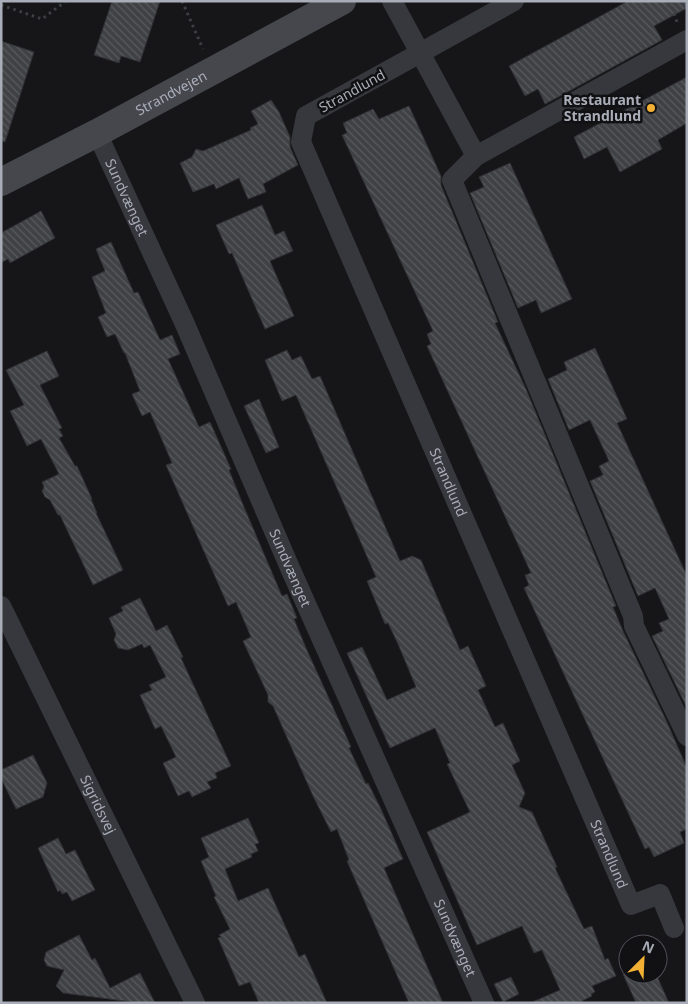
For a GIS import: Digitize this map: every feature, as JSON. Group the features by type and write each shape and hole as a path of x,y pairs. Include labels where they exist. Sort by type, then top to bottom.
{"main road":[{"name":"Strandvejen","path":"1,182 97,133 338,2"}],"street":[{"path":"392,1 476,156"},
{"name":"Strandlund","path":"514,1 306,116 301,142 631,905 660,894 674,928"},
{"path":"687,40 476,156 452,180 633,616 634,626 687,736"},
{"name":"Sundvænget","path":"97,133 184,322 290,568 484,1003"},
{"name":"Sigridsvej","path":"1,606 195,1003"}],"path":[{"path":"1,5 42,18 66,1"},
{"path":"182,1 212,71"}],"building":[{"path":"112,1 160,1 140,62 121,56 119,63 94,55"},
{"path":"628,1 687,1 687,8 654,26 662,40 562,95 545,104 538,89 525,96 509,66"},
{"path":"1,41 34,52 5,142 1,141"},
{"path":"687,77 687,123 658,140 662,149 620,172 607,147 584,159 574,137"},
{"path":"271,100 279,112 290,137 290,147 298,165 263,184 266,192 248,199 239,178 216,189 214,184 193,192 180,163 192,157 196,149 203,151 251,130 250,128 258,124 251,111"},
{"path":"409,106 441,176 441,185 498,322 495,323 526,389 616,606 613,607 623,631 687,768 687,829 680,832 684,843 654,857 649,847 645,849 524,588 529,585 525,575 531,573 427,346 431,344 427,334 433,331 342,135 347,133 343,123 373,109 379,119"},
{"path":"510,163 572,299 541,313 536,300 518,308 470,193 484,187 479,177"},
{"path":"262,205 275,235 284,231 293,251 270,261 294,316 265,329 232,253 229,254 216,225"},
{"path":"41,211 55,238 10,263 8,259 1,263 1,233"},
{"path":"111,242 134,293 138,292 160,340 172,335 180,354 168,359 199,427 210,422 282,596 287,594 297,618 294,619 351,747 349,748 366,784 368,783 381,809 403,859 384,868 443,1003 409,1003 347,861 349,860 337,829 331,832 273,706 268,702 268,695 243,641 251,637 236,602 228,606 166,465 172,463 150,412 142,416 132,394 140,391 125,353 115,334 107,337 98,317 106,313 92,277 105,271 96,249"},
{"path":"595,348 627,419 617,423 687,576 687,708 652,636 663,631 659,623 669,619 655,588 638,596 590,481 603,475 599,466 609,461 590,420 569,430 548,379 567,370 564,362"},
{"path":"287,350 292,360 301,356 312,379 320,376 400,561 412,556 421,560 460,650 468,646 486,686 478,690 495,727 503,723 520,761 512,765 525,793 519,807 532,812 557,867 555,868 584,929 592,926 605,960 608,958 616,976 592,986 595,992 591,994 592,996 578,1003 530,1003 560,990 542,950 534,953 522,926 477,945 427,832 470,812 447,764 450,763 435,728 390,748 347,653 362,647 387,700 416,687 388,623 385,624 367,581 376,577 296,395 282,401 265,360"},
{"path":"47,351 59,376 40,385 62,428 59,429 63,436 59,438 75,466 77,466 92,499 96,513 123,570 93,585 60,515 58,515 50,500 45,497 42,491 44,487 42,482 59,474 41,439 27,446 10,411 24,405 6,370"},
{"path":"259,399 279,447 266,453 244,406"},
{"path":"140,598 156,631 167,625 231,766 215,773 217,778 207,782 211,788 192,797 189,791 178,796 163,763 176,757 161,726 155,729 140,695 152,690 149,685 166,677 150,645 144,648 142,644 128,650 118,648 114,640 116,634 109,618 123,611 121,607"},
{"path":"33,755 47,783 43,797 16,809 1,778 1,770"},
{"path":"248,818 259,843 255,844 258,851 251,854 252,857 225,869 238,901 268,888 299,957 305,954 327,1003 259,1003 250,982 239,986 218,938 221,937 219,935 230,929 214,897 216,896 201,861 209,857 201,838"},
{"path":"58,838 66,854 75,850 95,890 72,901 67,892 62,894 60,890 58,892 38,848"},
{"path":"79,935 92,960 95,958 110,988 140,973 155,1003 140,1003 63,993 56,986 64,970 47,966 44,960 46,952"},
{"path":"511,977 519,994 503,1002 494,984"},
{"path":"627,984 660,984 669,1003 636,1003"}],"place":[{"name":"Restaurant Strandlund","path":"651,108"}]}
